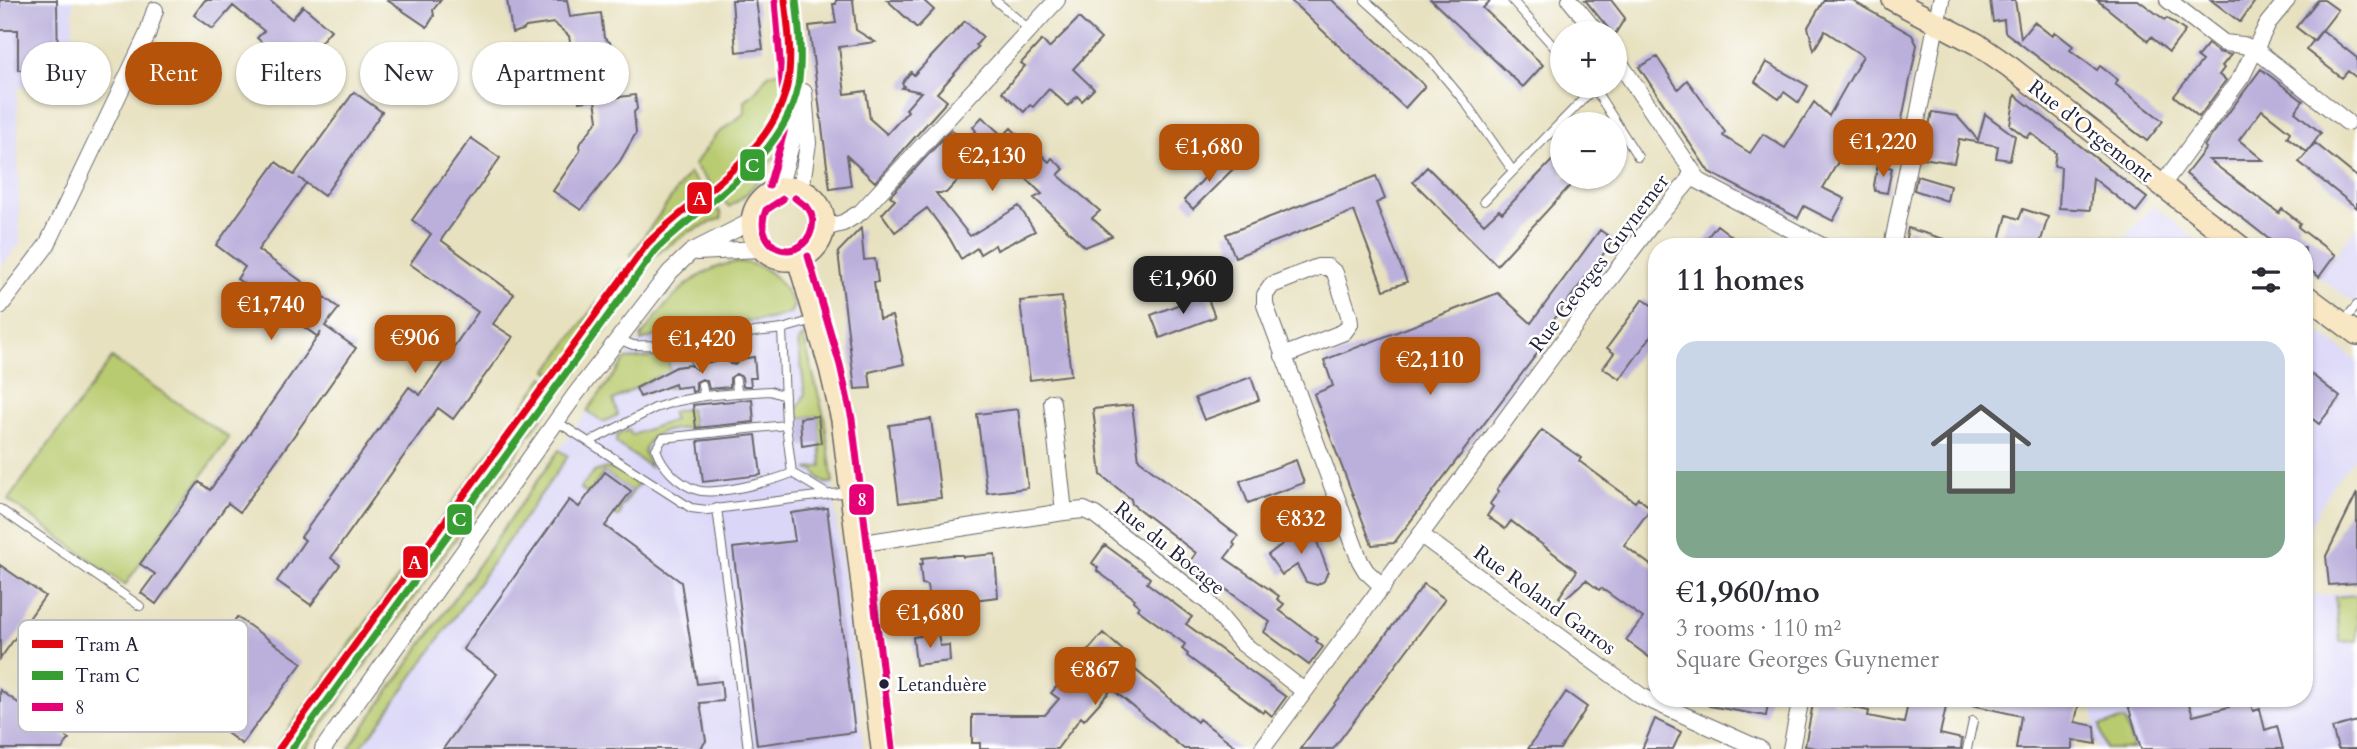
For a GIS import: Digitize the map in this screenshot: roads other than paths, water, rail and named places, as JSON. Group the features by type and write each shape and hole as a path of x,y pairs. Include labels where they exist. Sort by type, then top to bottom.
{"street":[{"path":"779,189 794,134 795,106 785,0"},
{"path":"824,228 843,223 861,212 1057,0"},
{"path":"1570,0 1587,21"},
{"name":"Rue d'Orgemont","path":"1894,0 1977,44 2010,67 2230,238"},
{"path":"1894,238 1941,0"},
{"path":"2168,0 2224,43 2243,45 2256,50 2347,121"},
{"path":"2162,185 2242,76 2268,23 2287,0"},
{"path":"0,306 47,245 147,35 155,3"},
{"path":"797,34 808,143 801,190"},
{"path":"1627,76 1699,181 1807,238"},
{"name":"Rue Georges Guynemer","path":"1262,749 1692,172"},
{"path":"779,189 801,190 811,196 820,207 824,228 818,245 809,254 798,259 779,260 761,249 753,233 752,221 760,201 770,193 779,189"},
{"path":"323,749 556,421 670,272 691,252 752,221"},
{"path":"691,252 761,249"},
{"path":"798,259 842,420 882,749"},
{"path":"1283,356 1344,332 1350,324 1335,273 1328,267 1318,267 1272,285 1265,295 1265,305 1283,356 1360,561 1366,571 1383,587"},
{"path":"2313,301 2350,329"},
{"path":"1052,402 1064,512"},
{"name":"Rue du Bocage","path":"857,544 1084,510 1095,515 1208,602 1242,643 1304,691"},
{"name":"Rue Roland Garros","path":"1421,535 1648,699"},
{"name":"Rue Roland Garros","path":"1666,707 1760,749"},
{"path":"1791,749 1799,707"}],"lane":[{"path":"793,0 797,34"},
{"path":"995,0 1030,30"},
{"path":"1365,0 1426,55 1465,102 1513,171"},
{"path":"1511,0 1550,43"},
{"path":"1484,201 1584,98"},
{"path":"1599,98 1638,157"},
{"path":"2350,329 2357,304"},
{"path":"734,359 737,342 745,334 782,329 816,320"},
{"path":"782,329 786,425 792,473"},
{"path":"618,339 633,345 685,346 697,364"},
{"path":"736,380 737,393"},
{"path":"702,385 704,397"},
{"path":"589,442 655,408 673,402 770,391 785,396"},
{"path":"556,421 691,508 700,510 850,492"},
{"path":"786,425 663,438 656,449 660,461 668,471 697,490 760,484 792,473 829,495"},
{"path":"717,508 748,749"},
{"path":"0,509 140,606"},
{"path":"1967,749 1973,721"}],"tram line":[{"name":"A","path":"279,749 647,244 729,173 765,134 778,111 789,75 785,0"},
{"name":"C","path":"292,749 655,251 739,178 776,136 790,113 798,86 800,54 796,0"}],"place":[{"name":"Letanduère","path":"884,684"}]}
